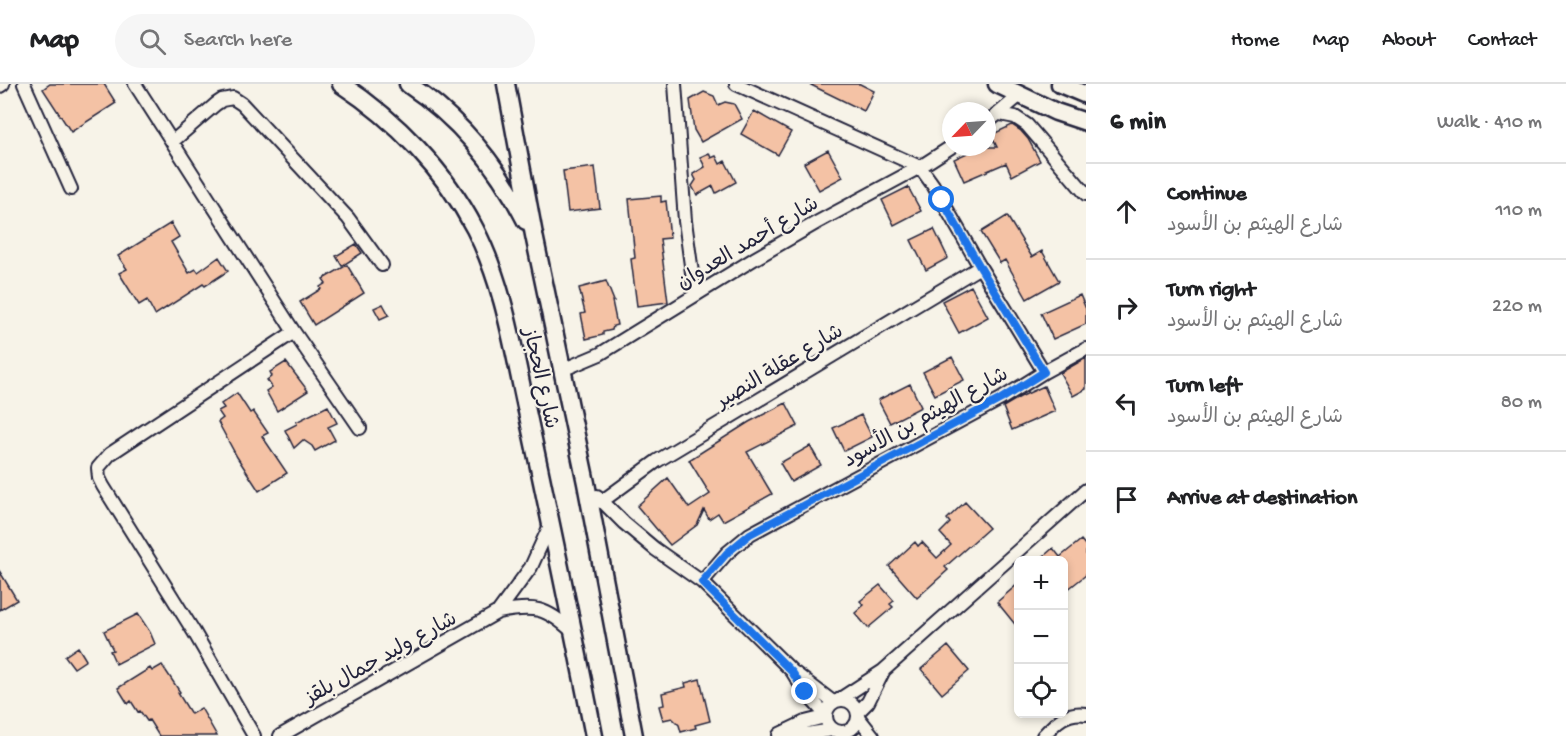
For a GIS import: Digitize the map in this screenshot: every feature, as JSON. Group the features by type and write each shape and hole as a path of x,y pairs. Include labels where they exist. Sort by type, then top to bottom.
{"main road":[{"name":"شارع الحجاز","path":"408,84 439,107 482,152 498,172 534,235"},
{"name":"شارع الحجاز","path":"506,84 534,235 586,483 633,736"},
{"path":"996,84 1018,96 1086,122"},
{"path":"1060,84 1086,95"},
{"name":"شارع الحجاز","path":"343,85 382,115 424,155 450,188 477,232 498,287 506,319 551,522 594,736"}],"street":[{"path":"24,84 71,189"},
{"path":"135,84 294,332 360,428"},
{"path":"675,84 686,220 695,295"},
{"path":"736,84 920,167 933,185 1044,372 1086,350"},
{"path":"996,117 1018,96"},
{"path":"172,142 216,104 233,98 242,104 348,218 382,265"},
{"path":"1000,114 1015,117 1027,125 1086,194"},
{"name":"شارع أحمد العدوان","path":"562,370 600,354 816,223 942,153"},
{"name":"شارع عقلة النصير","path":"601,502 657,461 980,267"},
{"path":"254,736 194,632 103,486 98,468 111,454 294,332"},
{"name":"شارع الهيثم بن الأسود","path":"702,582 727,553 750,534 992,404 1044,372"},
{"path":"586,483 601,502 655,549 702,582 792,672 805,692 825,715 829,727 841,733"},
{"path":"778,736 825,715 836,701 883,671 1086,490"},
{"name":"شارع وليد جمال بلقز","path":"498,612 531,567 551,522"},
{"name":"شارع وليد جمال بلقز","path":"280,736 498,612 519,608 539,609 552,614 573,632"},
{"path":"778,736 841,733 853,728 883,671"},
{"path":"792,672 836,701 853,704 873,736"},
{"path":"1043,736 1055,723 1067,715 1086,714"}],"building":[{"path":"50,84 104,84 116,103 71,132 43,89"},
{"path":"809,84 860,84 874,91 864,111"},
{"path":"704,92 714,96 718,105 725,102 734,104 742,119 701,142 694,130 690,100"},
{"path":"754,111 791,132 778,155 741,134"},
{"path":"1012,125 1028,139 1040,161 1012,176 1006,163 964,181 954,159 960,156 996,156 996,133"},
{"path":"828,150 843,177 819,190 804,163"},
{"path":"709,153 711,158 716,156 720,164 725,161 736,182 716,193 713,186 697,195 692,186 696,180 693,174 705,167 700,157"},
{"path":"595,167 600,208 568,212 563,171"},
{"path":"908,187 921,211 894,225 882,200"},
{"path":"661,196 661,202 666,201 670,238 660,239 668,302 637,306 631,259 635,258 629,199"},
{"path":"1007,216 1032,257 1042,251 1059,281 1027,299 1005,260 1000,263 981,232"},
{"path":"171,223 179,237 171,242 189,273 196,269 198,272 219,257 228,271 155,315 147,300 139,305 119,273 127,269 118,256"},
{"path":"934,229 948,258 926,270 911,240"},
{"path":"356,244 362,253 342,266 336,256"},
{"path":"347,265 364,293 314,325 300,302 321,289 320,287 326,283 323,279"},
{"path":"606,281 614,301 612,301 617,325 613,326 612,330 603,332 603,335 586,339 581,314 585,313 579,288"},
{"path":"971,286 988,317 959,333 942,301"},
{"path":"1080,295 1086,309 1086,324 1053,339 1041,313"},
{"path":"383,304 389,315 380,319 374,308"},
{"path":"952,357 964,380 935,395 923,372"},
{"path":"1086,358 1086,389 1073,396 1060,373"},
{"path":"286,362 308,391 277,411 266,391 272,387 267,380 272,376 270,372"},
{"path":"910,384 921,407 890,423 878,400"},
{"path":"1044,386 1055,411 1012,430 1003,407"},
{"path":"237,393 250,413 253,411 268,433 262,436 287,473 259,491 218,422 223,418 218,411 224,408 221,404"},
{"path":"786,403 798,426 747,452 772,494 723,521 718,513 709,519 704,510 697,525 670,545 637,506 668,478 689,508 710,494 689,460 749,422"},
{"path":"328,406 337,423 328,427 335,440 315,451 303,440 294,448 285,430"},
{"path":"861,415 872,437 844,451 833,428"},
{"path":"810,446 821,465 791,482 780,463"},
{"path":"965,502 989,528 945,567 948,570 917,598 889,566 915,542 918,546 922,542 937,558 951,545 940,533 950,523 947,519"},
{"path":"1081,540 1086,546 1086,575 1068,589 1068,556 1061,556"},
{"path":"1053,548 1059,556 1044,556"},
{"path":"0,572 17,600 0,610"},
{"path":"880,585 894,601 890,604 893,607 868,628 855,613 864,605 860,601"},
{"path":"1014,587 1014,623 997,602"},
{"path":"138,614 155,644 116,664 110,651 113,650 104,631"},
{"path":"948,646 969,671 942,694 921,669"},
{"path":"78,647 86,660 74,668 65,656"},
{"path":"162,665 191,714 201,708 217,736 159,736 149,720 147,721 140,711 138,712 131,701 128,704 118,688 150,668 152,671"},
{"path":"700,679 710,721 681,732 679,725 672,718 663,720 659,706 664,705 662,693 686,687 685,683"}],"route":[{"path":"805,692 792,672 702,582 727,553 750,534 914,447 1001,399 1044,372 942,200"}]}
